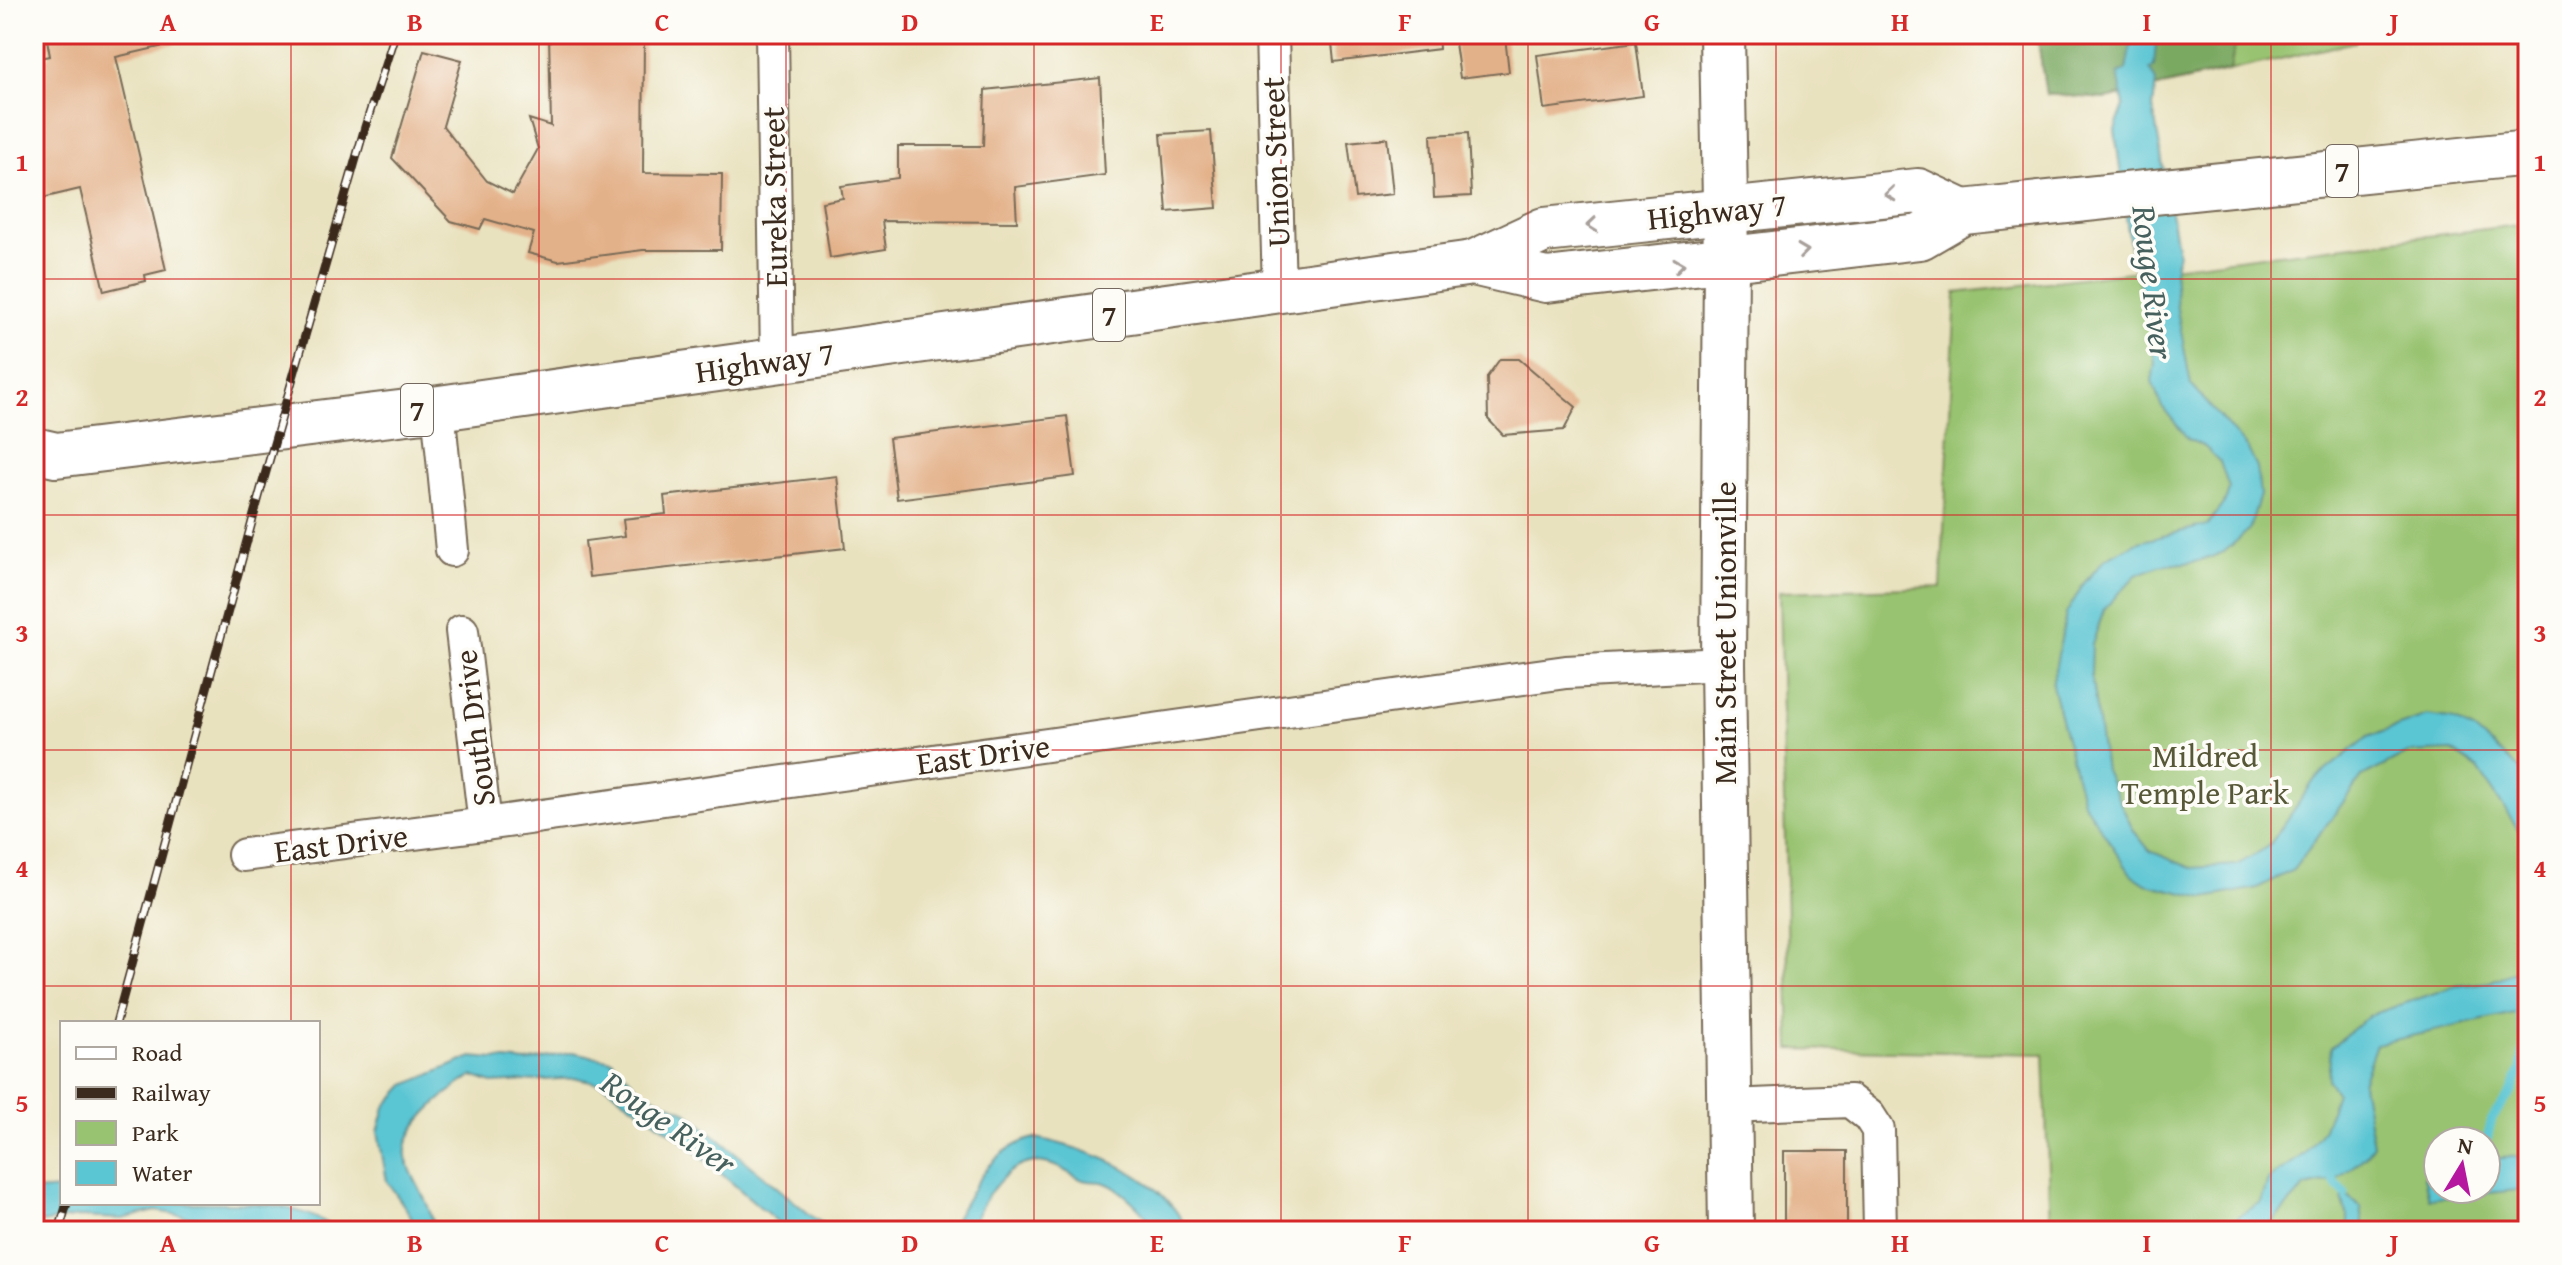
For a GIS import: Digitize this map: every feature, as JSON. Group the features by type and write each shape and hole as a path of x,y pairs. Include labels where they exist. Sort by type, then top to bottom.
{"main road":[{"name":"Main Street Unionville","path":"1722,34 1726,259 1723,664 1731,1231"},
{"name":"Highway 7","path":"1473,263 1546,280 1920,237 1963,212 2528,153"},
{"name":"Highway 7","path":"41,459 1009,330 1473,263 1544,230 1918,191 1963,212"}],"street":[{"name":"Eureka Street","path":"772,34 777,360"},
{"name":"Union Street","path":"1272,34 1279,291"},
{"path":"438,408 452,550"},
{"name":"South Drive","path":"462,631 485,824"},
{"name":"East Drive","path":"244,855 485,824 1504,680 1566,672 1723,664"},
{"path":"1729,1106 1850,1101 1869,1116 1878,1130 1880,1231"}],"green space":[{"path":"2037,34 2359,34 2355,42 2106,99 2046,94"},
{"path":"2037,34 2237,34 2230,70 2106,99 2046,94"},
{"name":"Mildred Temple Park","path":"2528,224 2528,1231 2050,1231 2044,1054 1790,1049 1779,592 1941,587 1956,293"}],"water":[{"path":"2133,34 2157,34 2154,66 2150,70 2156,81 2153,108 2178,253 2174,271 2177,309 2191,385 2248,449 2257,468 2260,495 2249,530 2224,552 2201,561 2159,566 2136,575 2104,609 2092,645 2091,674 2105,770 2133,830 2150,851 2191,868 2237,865 2269,846 2315,779 2368,737 2427,716 2450,719 2474,730 2523,772 2528,780 2528,844 2478,769 2452,751 2408,753 2362,777 2293,870 2257,888 2205,898 2146,884 2131,874 2083,802 2052,685 2066,614 2084,583 2105,559 2135,543 2207,525 2226,500 2229,488 2220,462 2205,447 2188,439 2161,405 2152,381 2155,363 2145,300 2132,262 2115,130 2124,105 2118,74 2126,70"},
{"path":"2528,960 2528,1010 2376,1044 2362,1083 2373,1144 2365,1157 2334,1181 2305,1187 2264,1231 2228,1231 2239,1216 2261,1202 2268,1180 2304,1154 2324,1129 2336,1093 2328,1080 2331,1047 2368,1016 2455,986 2489,982 2512,973"},
{"path":"573,1052 612,1060 642,1091 685,1111 814,1218 834,1231 791,1231 781,1225 682,1140 603,1084 578,1078 492,1083 472,1076 428,1112 410,1136 406,1149 407,1161 430,1211 435,1231 410,1231 411,1216 387,1181 378,1132 385,1107 405,1085 472,1057 527,1062"},
{"path":"1036,1138 1072,1147 1127,1170 1158,1192 1174,1208 1189,1231 1158,1231 1133,1202 1110,1185 1083,1180 1053,1165 1035,1162 1009,1172 999,1182 981,1206 970,1231 948,1231 974,1187 994,1161 1020,1143"},
{"path":"2528,1155 2528,1187 2502,1192 2502,1158"},
{"path":"60,1189 60,1205 269,1205 302,1212 339,1231 272,1231 156,1211 122,1219 79,1217 34,1224 34,1191"},
{"path":"2345,1194 2361,1207 2364,1231 2348,1231 2348,1216 2342,1200"}],"building":[{"path":"46,34 176,34 177,43 116,57 166,270 145,275 146,281 104,291 80,189 34,200 34,59 50,56"},
{"path":"549,34 644,34 643,173 722,174 721,250 643,250 558,261 528,253 534,233 485,219 480,229 451,221 392,158 424,50 462,60 443,126 487,181 513,194 538,149 529,119 551,126"},
{"path":"1331,34 1438,34 1439,49 1334,62"},
{"path":"1505,37 1509,72 1460,78 1455,43"},
{"path":"1636,42 1643,96 1544,109 1537,55"},
{"path":"1100,78 1105,175 1015,187 1017,222 882,221 886,249 830,258 822,202 843,198 841,186 898,178 898,146 983,146 985,90"},
{"path":"1211,131 1217,208 1167,212 1161,134"},
{"path":"1468,133 1471,196 1434,198 1431,135"},
{"path":"1387,138 1393,194 1355,198 1348,142"},
{"path":"1500,359 1519,359 1576,407 1564,430 1503,435 1488,419 1487,377"},
{"path":"1067,416 1075,476 897,499 889,438"},
{"path":"837,476 845,548 589,577 585,541 625,536 623,519 666,514 664,496"},
{"path":"1784,1151 1847,1151 1847,1231 1784,1231"}],"waterway":[{"path":"2490,1125 2492,1118 2511,1093 2521,1069 2525,1039 2519,1013 2528,993"},
{"name":"Rouge River","path":"2332,1170 2334,1181 2345,1194"}],"railway":[{"path":"117,1021 261,489 365,127 395,34"},
{"path":"59,1231 66,1205"}]}
